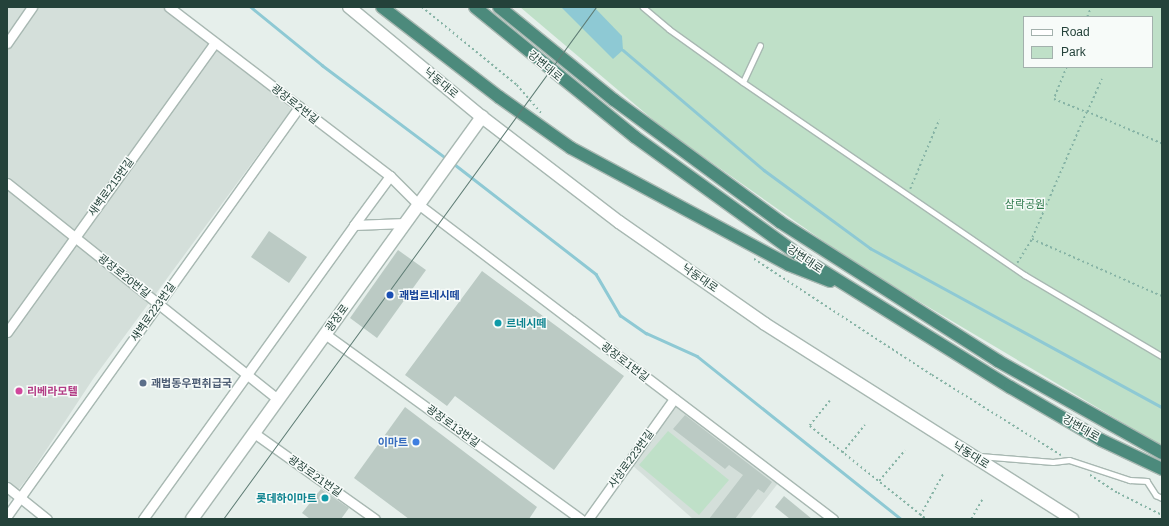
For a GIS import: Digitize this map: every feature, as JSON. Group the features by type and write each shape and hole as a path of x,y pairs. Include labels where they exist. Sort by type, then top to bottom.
{"highway":[{"path":"382,7 499,97 597,163 789,265 856,292 911,308"},
{"name":"강변대로","path":"475,7 580,95 692,180 804,259 856,292 1102,440 1162,469"},
{"name":"강변대로","path":"499,7 614,100 780,222 911,308 998,362 1162,453"}],"main road":[{"name":"낙동대로","path":"349,7 482,117 620,222 765,324 1072,519"},
{"name":"광장로","path":"192,519 482,117"}],"street":[{"path":"7,43 32,7"},
{"name":"광장로2번길","path":"169,7 421,200"},
{"name":"새벽로215번길","path":"7,332 215,42"},
{"name":"새벽로223번길","path":"7,516 299,107"},
{"path":"143,519 390,176"},
{"name":"광장로20번길","path":"7,184 278,399"},
{"name":"광장로1번길","path":"421,200 674,399 833,519"},
{"path":"354,225 405,223"},
{"name":"광장로13번길","path":"325,334 581,519"},
{"name":"사상로223번길","path":"588,519 674,399"},
{"name":"광장로21번길","path":"254,433 376,519"},
{"path":"7,487 47,519"}],"lane":[{"path":"643,7 669,29 743,82 1014,267 1162,356"},
{"path":"743,82 760,46"},
{"path":"972,455 1053,462 1069,460 1130,480 1147,481 1156,495 1162,498"}],"path":[{"path":"1067,68 1054,99 1162,144"},
{"path":"1014,267 1032,239 1102,79"},
{"path":"908,195 939,120"},
{"path":"1032,239 1162,296"},
{"path":"830,401 810,426 920,516 926,519"},
{"path":"842,453 865,424"},
{"path":"879,481 905,450"},
{"path":"920,516 943,474"},
{"path":"1089,474 1118,493 1162,515"},
{"path":"971,519 982,500"}],"shaded area":[{"path":"7,7 165,7 286,102 291,110 93,379 29,476 7,504"},
{"path":"681,400 779,482 750,519 693,519 632,465"}],"green space":[{"name":"삼락공원","path":"520,7 1162,7 1162,446 856,264 664,129"},
{"path":"668,431 729,480 699,515 639,465"}],"water":[{"path":"561,7 594,7 622,36 623,50 613,59"}],"building":[{"path":"269,231 307,257 289,283 251,257"},
{"path":"398,250 426,270 377,338 350,318"},
{"name":"르네시떼","path":"482,271 624,376 554,470 455,396 447,406 405,375"},
{"name":"이마트","path":"405,407 537,507 529,519 409,519 354,478"},
{"path":"685,415 772,482 764,493 758,489 735,519 709,519 743,475 729,465 725,469 673,429"},
{"name":"롯데하이마트","path":"321,489 349,508 341,519 310,519 302,513"},
{"path":"784,496 812,519 790,519 775,507"}],"waterway":[{"path":"251,7 322,65 447,159"},
{"path":"623,50 764,170 870,248 1162,407"},
{"path":"453,163 596,274 620,315 646,333 697,356 901,519"}],"tram line":[{"path":"223,519 596,7"}],"place":[{"name":"괘법르네시떼","path":"390,295"},
{"name":"르네시떼","path":"498,323"},
{"name":"괘법동우편취급국","path":"143,383"},
{"name":"리베라모텔","path":"19,391"},
{"name":"이마트","path":"416,442"},
{"name":"롯데하이마트","path":"325,498"}]}
